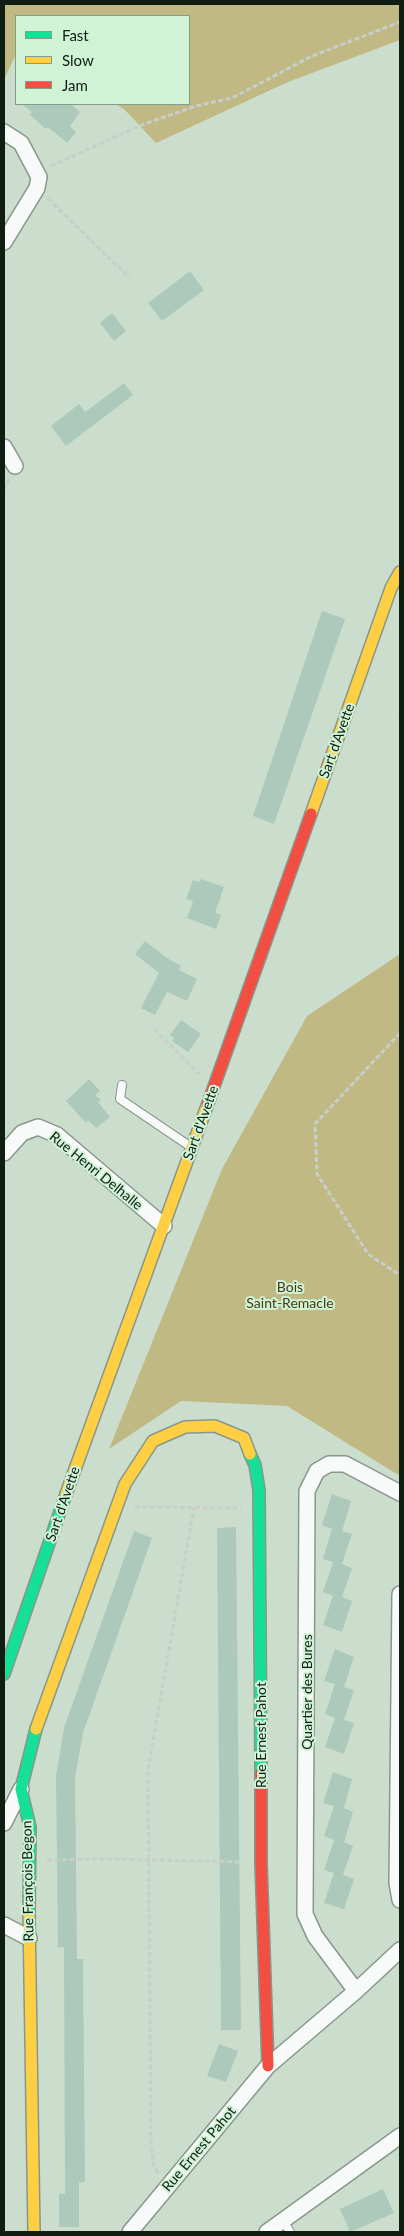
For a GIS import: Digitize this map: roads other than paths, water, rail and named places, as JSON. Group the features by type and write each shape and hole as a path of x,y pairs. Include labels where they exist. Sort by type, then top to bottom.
{"street":[{"path":"4,132 21,143 40,177 37,188 4,242"},
{"path":"4,447 15,466"},
{"name":"Sart d'Avette","path":"4,1674 85,1440 215,1084 391,588 400,572"},
{"name":"Rue Henri Delhalle","path":"4,1153 22,1133 38,1127 57,1135 164,1226"},
{"name":"Rue François Begon","path":"34,2232 29,1938 30,1826 21,1789 33,1736 125,1484 153,1441 185,1427 215,1426"},
{"name":"Rue Ernest Pahot","path":"215,1426 244,1438 255,1465 259,1508 262,1863 268,2066"},
{"name":"Quartier des Bures","path":"356,1991 315,1936 305,1914 307,1491 317,1471 329,1464 345,1464 400,1493"},
{"path":"400,1594 397,1873 400,1900"},
{"path":"4,1823 21,1789"},
{"path":"4,1925 29,1938"},
{"name":"Rue Ernest Pahot","path":"130,2232 268,2066 356,1991 400,1950"},
{"path":"267,2232 287,2227 400,2136"}],"lane":[{"path":"122,1085 120,1099 191,1147"}],"park label":[{"name":"Bois Saint-Remacle","path":"290,1295"}]}
